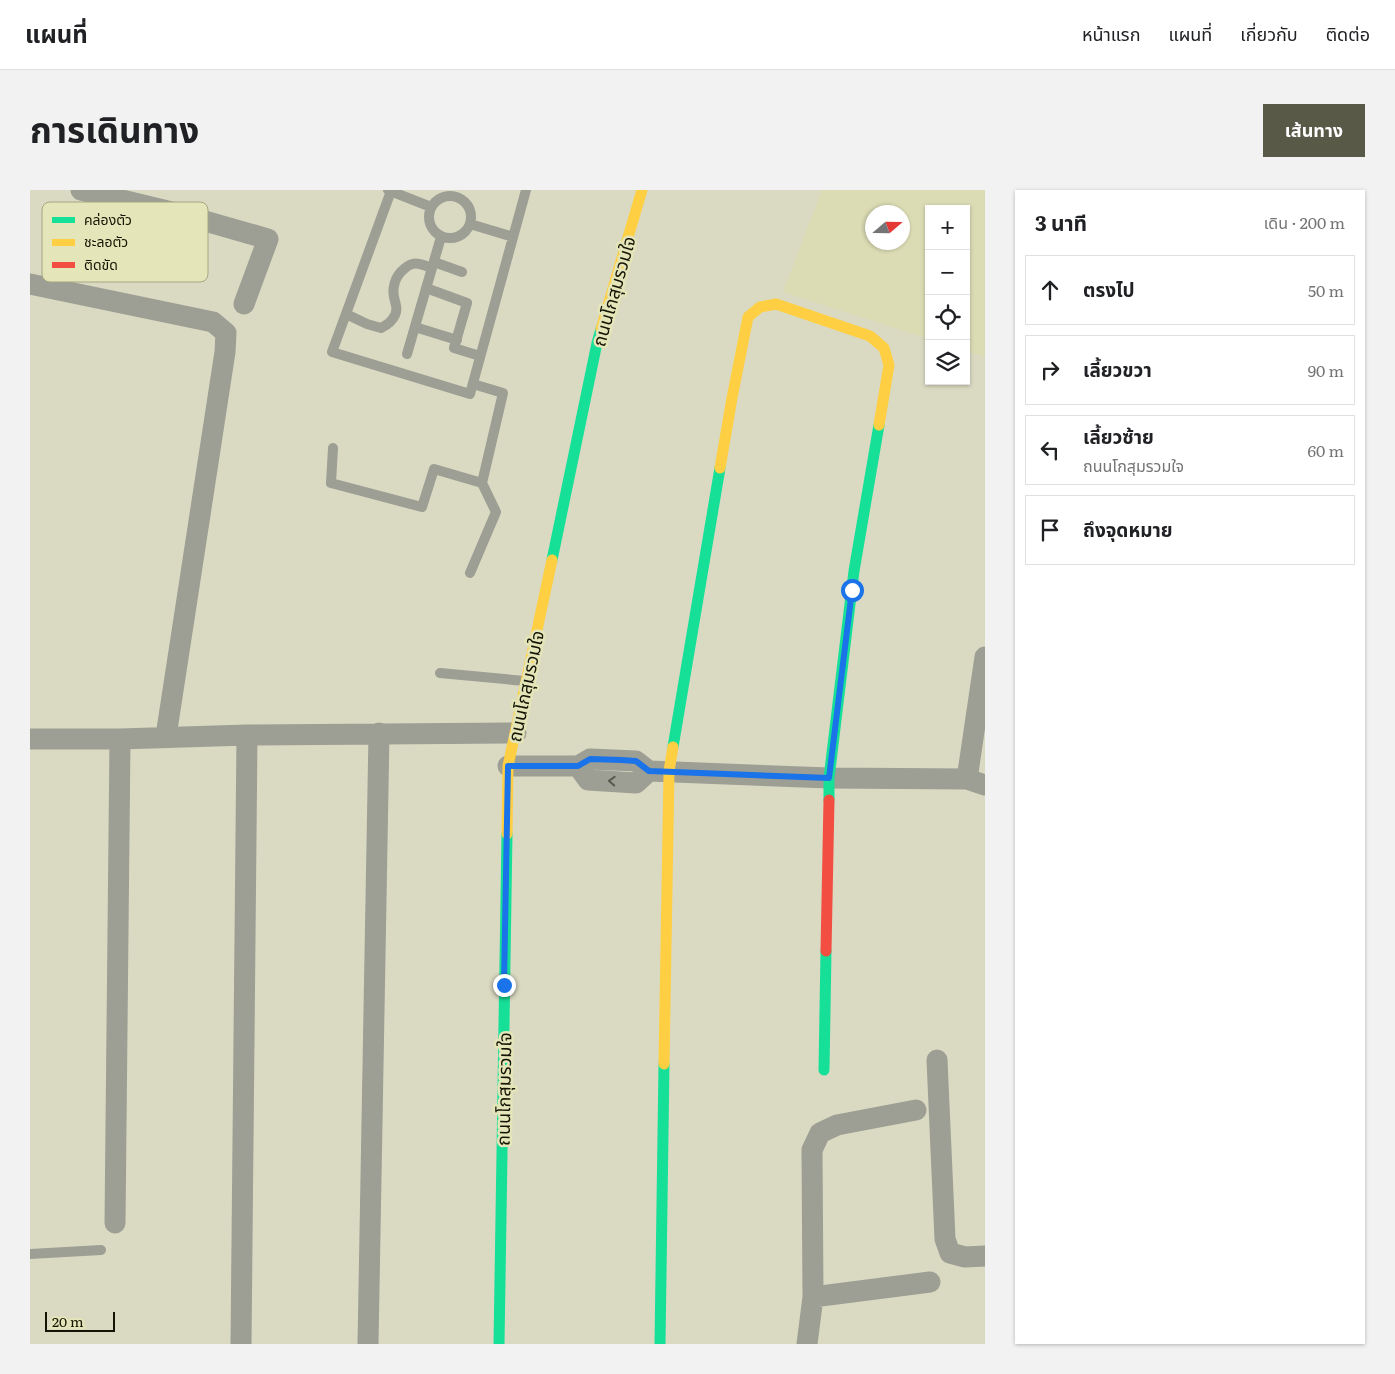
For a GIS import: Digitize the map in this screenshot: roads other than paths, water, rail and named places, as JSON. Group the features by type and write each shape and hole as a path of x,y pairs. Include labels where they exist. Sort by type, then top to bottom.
{"street":[{"path":"81,190 130,202"},
{"name":"ถนนโกสุมรวมใจ","path":"499,1344 508,766 597,343 642,190"},
{"path":"208,222 268,239 244,304"},
{"path":"30,284 213,322 226,333 225,352 166,736"},
{"path":"660,1344 659,771 748,317 760,307 776,304 870,336 884,348 889,365 854,571 829,778 824,1070"},
{"path":"508,766 578,766 588,780 636,783 659,771 976,782 985,656"},
{"path":"30,739 516,733"},
{"path":"368,1344 379,734"},
{"path":"242,1344 247,735"},
{"path":"115,1223 120,739"},
{"path":"937,1060 944,1239 950,1253 966,1257 985,1256"},
{"path":"807,1344 813,1297 812,1150 820,1133 837,1126 916,1110"},
{"path":"813,1297 930,1282"}],"lane":[{"path":"431,207 390,191 332,352 470,394 526,190"},
{"path":"447,196 461,198 470,209 470,224 467,230 462,235 448,238 441,237 436,233 429,221 431,207 435,202 447,196"},
{"path":"470,224 513,237"},
{"path":"407,354 441,237"},
{"path":"346,314 381,328 389,323 395,315 397,307 394,299 396,278 410,264 433,265 462,272"},
{"path":"426,288 467,303 454,348 480,356"},
{"path":"415,327 457,340"},
{"path":"470,573 496,512 482,483 503,393 472,384"},
{"path":"334,448 331,483 422,507 434,469 482,483"},
{"path":"440,673 526,681"},
{"path":"30,1254 101,1250"}]}
